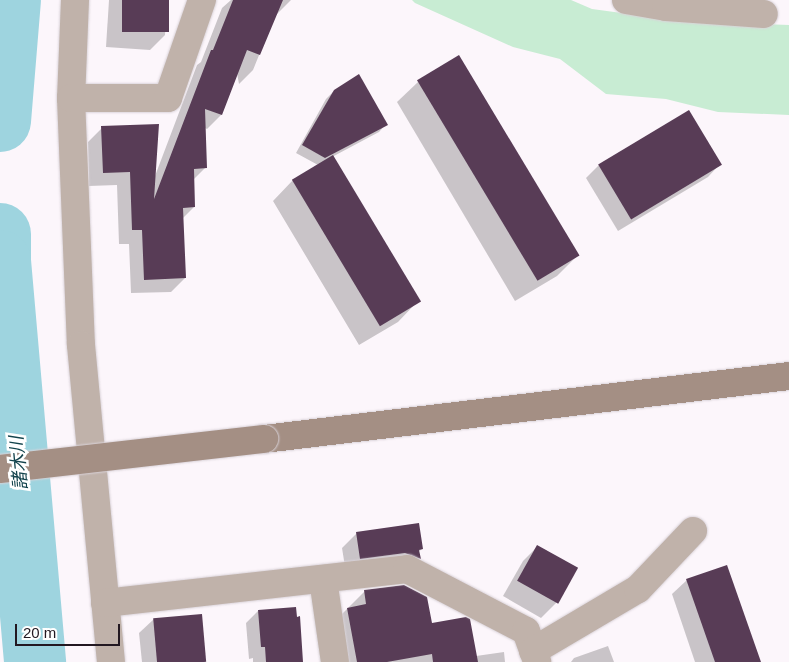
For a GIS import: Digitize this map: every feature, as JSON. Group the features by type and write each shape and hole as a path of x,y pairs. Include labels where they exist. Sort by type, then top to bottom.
{"street":[{"path":"75,0 71,98 81,345 111,662"},
{"path":"71,98 168,98 202,0"},
{"path":"626,0 666,7 764,14"},
{"path":"0,469 789,376"},
{"path":"106,603 407,569 526,631 535,656 638,589 693,531"},
{"path":"323,578 335,662"}],"green space":[{"path":"412,0 571,0 592,9 681,21 789,25 789,115 718,112 666,99 606,94 560,59 513,47"}],"building":[{"path":"122,0 169,0 169,32 122,32"},
{"path":"233,0 283,0 260,55 247,50 222,115 205,109 207,168 194,169 195,207 183,208 186,278 144,280 142,230 132,230 130,172 103,173 101,126 159,124 154,199 211,50 213,50"},
{"path":"459,55 580,256 538,281 417,80"},
{"path":"359,74 388,125 325,158 302,145 334,90"},
{"path":"689,110 722,165 631,219 598,165"},
{"path":"333,155 421,302 380,326 292,180"},
{"path":"419,523 423,549 419,550 421,559 405,553 360,559 356,532"},
{"path":"537,545 578,568 558,604 517,581"},
{"path":"727,565 761,662 715,662 686,579"},
{"path":"404,585 427,597 432,623 466,617 470,619 478,662 433,662 432,654 387,662 357,662 347,608 366,604 364,590"},
{"path":"296,607 297,617 300,616 303,662 266,662 265,647 261,647 258,610"},
{"path":"202,614 206,662 157,662 153,618"}],"waterway":[{"name":"諸木川","path":"0,121 10,0"},
{"name":"諸木川","path":"0,234 0,261 35,662"}]}
